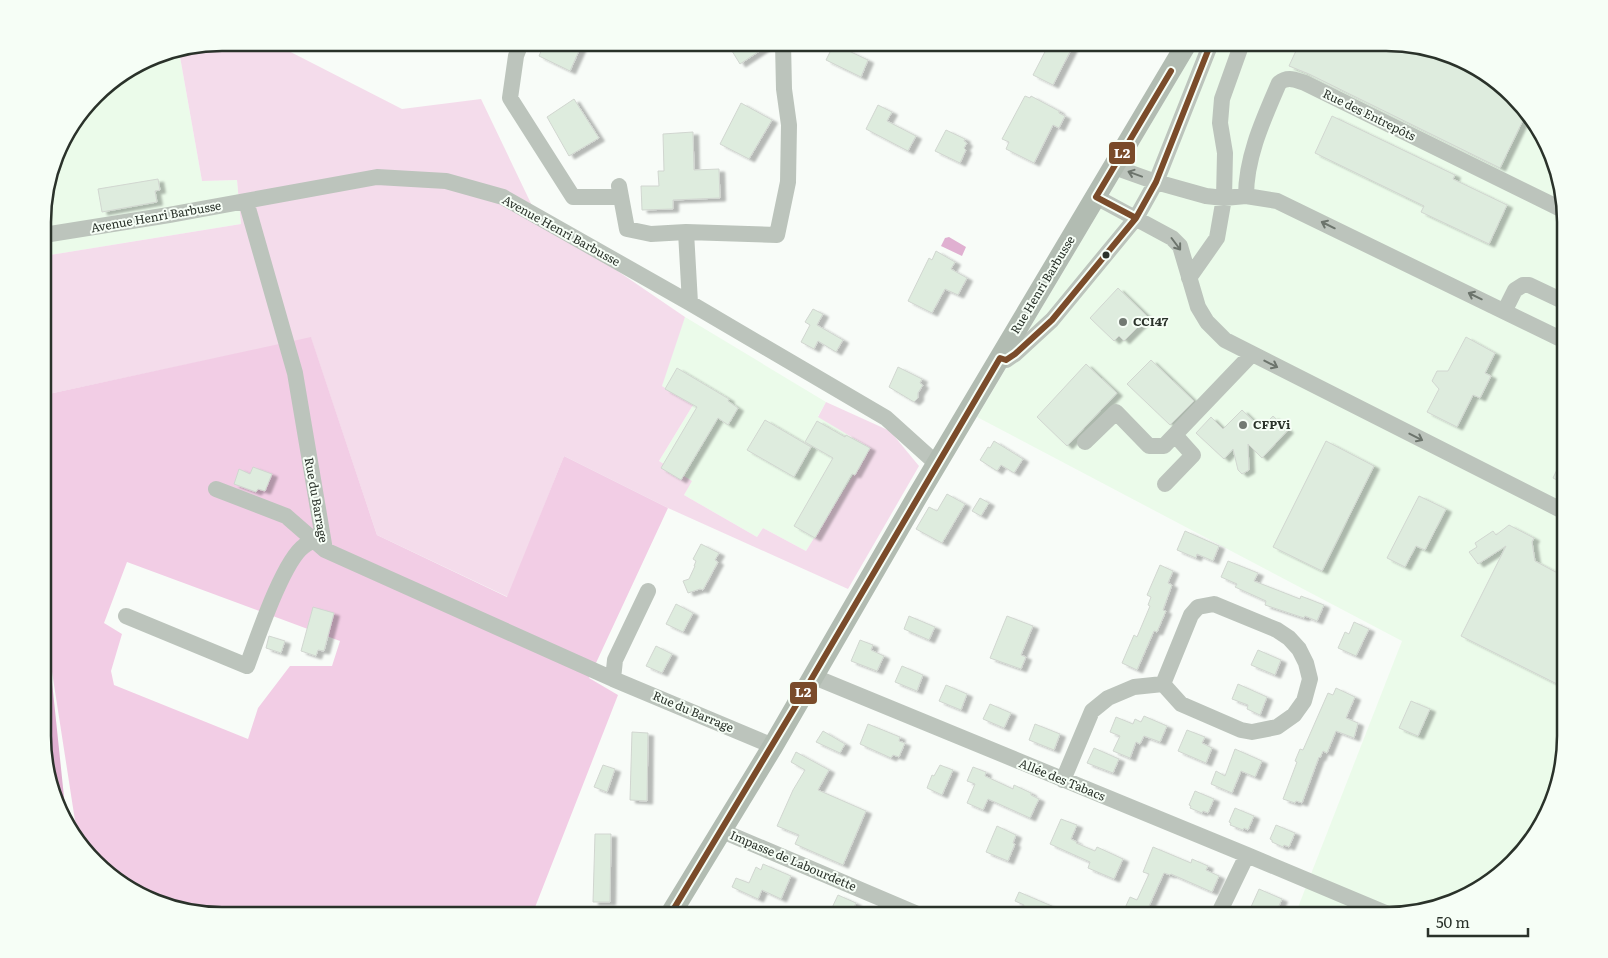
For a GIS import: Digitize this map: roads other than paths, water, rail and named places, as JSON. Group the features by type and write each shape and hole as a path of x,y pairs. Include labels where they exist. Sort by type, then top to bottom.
{"main road":[{"name":"Rue Henri Barbusse","path":"675,907 773,746 812,676 1182,51"}],"street":[{"path":"1000,358 1006,360 1015,354 1052,320 1136,218 1156,182 1207,51"},
{"path":"1189,278 1218,238 1224,198 1225,153 1220,123 1222,99 1239,51"},
{"path":"518,52 510,98 572,197 620,192 628,229 651,234 686,232 777,234 788,182 789,125 784,89 783,52"},
{"name":"Rue des Entrepôts","path":"1246,196 1246,181 1256,137 1279,83 1283,79 1290,78 1555,206"},
{"path":"1114,167 1156,182 1206,196 1224,198 1246,196 1277,201 1556,336"},
{"name":"Avenue Henri Barbusse","path":"51,234 377,177 446,181 503,197 690,303 886,418 938,464"},
{"path":"1096,197 1172,238 1180,246 1198,307 1207,322 1225,340 1556,507"},
{"name":"Rue du Barrage","path":"246,201 295,373 320,545 613,679 773,746"},
{"path":"686,232 690,303"},
{"path":"1505,310 1515,290 1523,285 1528,285 1556,298"},
{"path":"1085,442 1116,412 1149,446 1164,446 1252,354"},
{"path":"1165,484 1193,455 1174,435"},
{"path":"216,489 286,516 320,545"},
{"path":"126,616 247,666 267,612 294,556 303,546 320,545"},
{"path":"613,679 615,660 648,591"},
{"path":"1214,604 1277,630 1289,638 1299,648 1306,662 1310,679 1304,701 1294,715 1277,727 1252,732 1241,730 1181,704 1163,684 1191,615 1198,607 1214,604"},
{"name":"Allée des Tabacs","path":"812,676 1247,854 1368,906"},
{"path":"1063,780 1092,711 1108,698 1134,688 1163,684"},
{"name":"Impasse de Labourdette","path":"722,830 900,906"},
{"path":"1222,906 1247,854"}],"place":[{"name":"CCI47","path":"1123,322"},
{"name":"CFPVi","path":"1243,425"}]}
